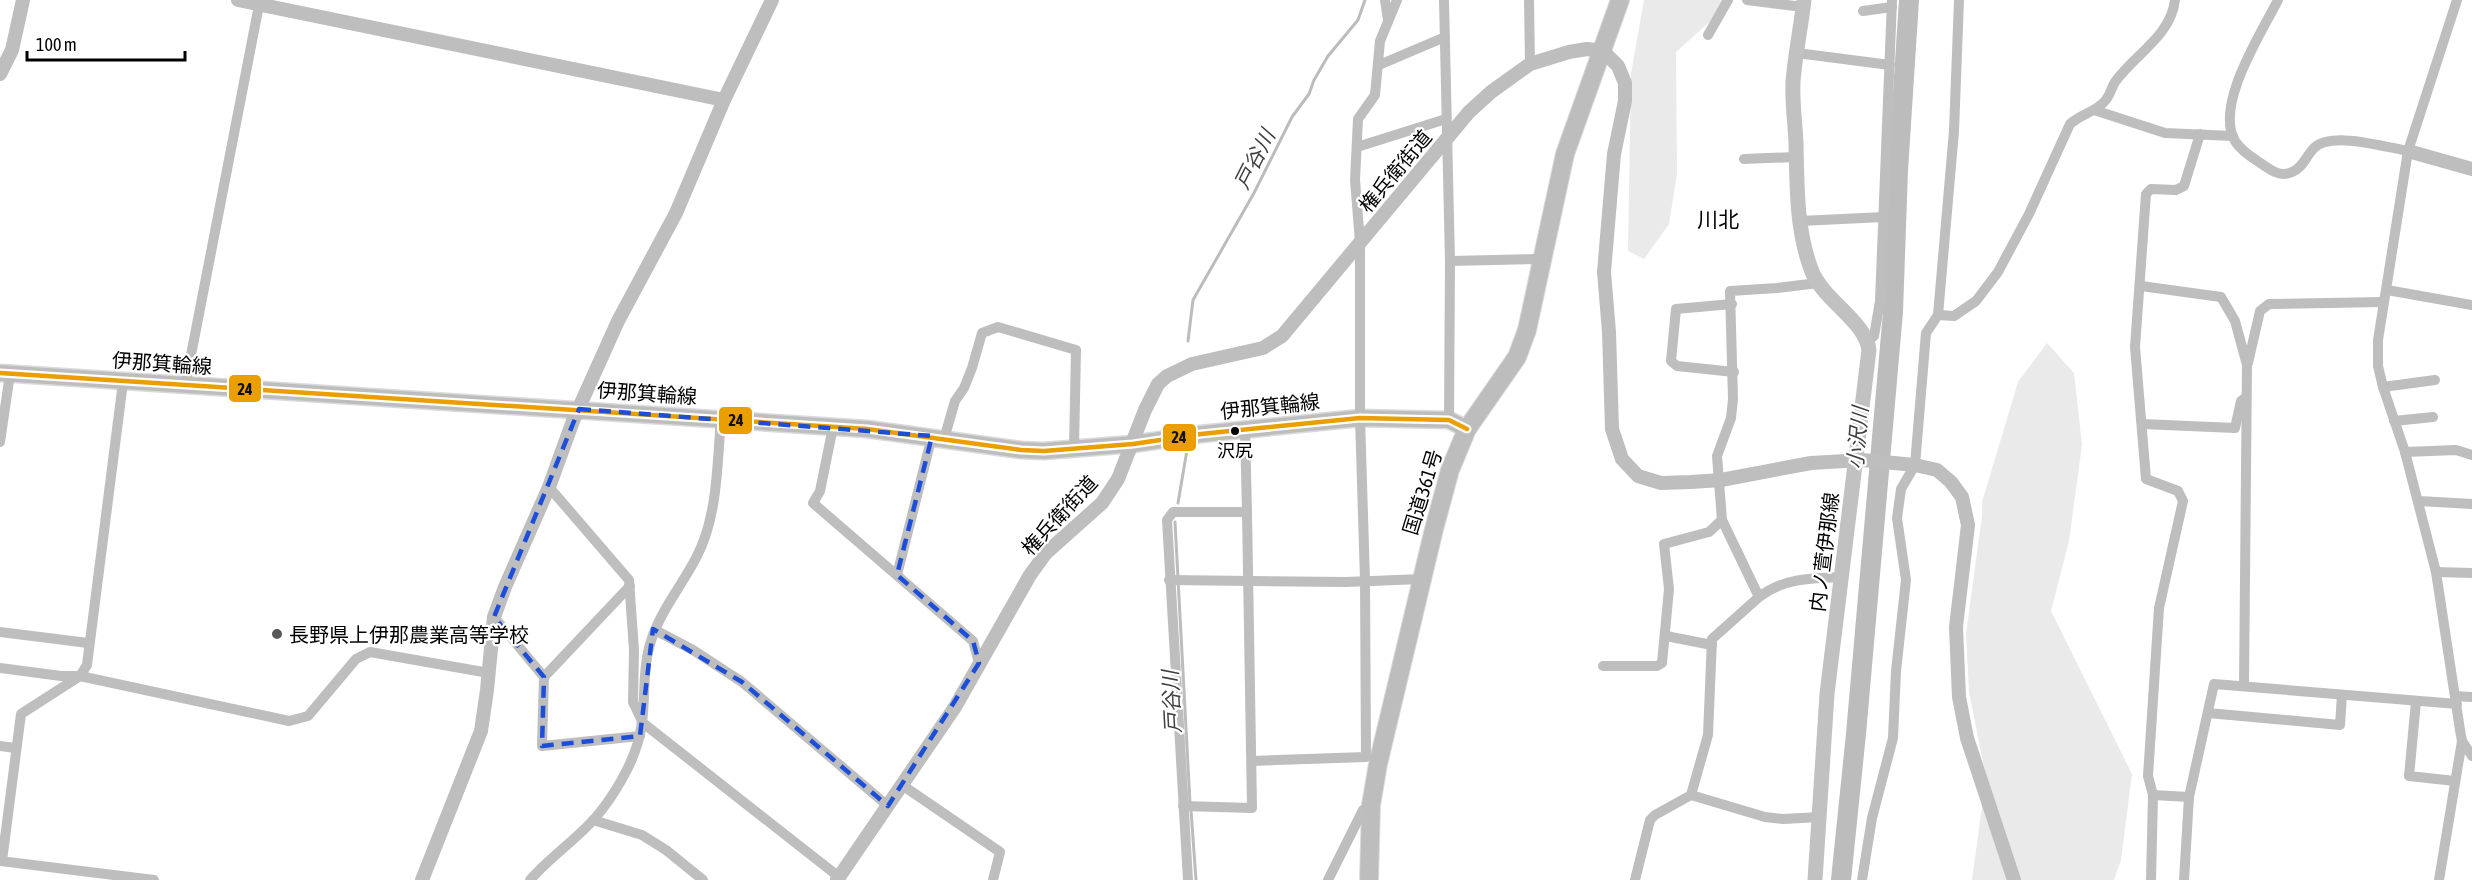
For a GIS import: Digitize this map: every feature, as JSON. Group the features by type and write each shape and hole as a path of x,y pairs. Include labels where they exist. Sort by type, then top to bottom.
{"highway":[{"name":"国道361号","path":"1369,880 1372,760 1450,470 1467,429 1517,357 1527,330 1565,154 1620,0"}],"main road":[{"path":"1804,4 1793,83 1800,221 1804,247 1818,283 1868,341"},
{"name":"内ノ萱伊那線","path":"1815,880 1827,694 1859,460 1868,341"},
{"name":"伊那箕輪線","path":"5,374 833,427 938,438 1021,450 1133,444 1360,418 1449,420 1467,429"}],"street":[{"path":"0,74 12,50 23,0"},
{"path":"238,0 259,2 724,100"},
{"path":"422,880 481,731 494,617 579,409 618,321 676,213 724,100 772,0"},
{"path":"1385,0 1388,21"},
{"path":"1252,761 1372,760 1360,418 1360,242 1355,180 1358,119 1375,95 1380,41 1398,0"},
{"path":"1444,0 1450,261 1449,420"},
{"path":"1529,0 1530,64"},
{"path":"1708,35 1728,0"},
{"path":"1747,0 1804,4"},
{"path":"1862,880 1872,818 1893,738 1896,671 1906,580 1896,518 1901,489 1909,464 1926,333 1938,315 1954,131 1959,0"},
{"path":"1938,315 1954,316 1976,301 1998,272 2029,214 2070,124 2082,113 2094,110 2106,101 2116,81 2165,25 2174,9 2175,0"},
{"path":"2278,0 2246,61 2232,98 2230,119 2236,143 2274,173 2292,173 2304,162 2314,147 2335,141 2358,140 2472,169"},
{"path":"2457,0 2408,151 2383,302 2378,340 2378,366 2419,501 2436,572 2456,700 2472,756"},
{"path":"185,386 259,2"},
{"path":"1863,11 1892,3 1880,301 1874,336 1868,341"},
{"path":"1378,65 1444,37"},
{"name":"権兵衛街道","path":"838,879 955,707 1030,575 1046,553 1102,503 1118,479 1158,384 1167,376 1192,364 1263,348 1282,336 1469,112 1491,92 1530,64 1569,52 1587,49 1603,51"},
{"path":"1603,51 1618,66 1625,84 1625,101 1614,154 1604,272 1609,332 1612,429 1616,444 1627,465 1645,479 1661,483 1720,480 1800,465 1859,460 1909,464 1937,470 1952,482 1962,497 1968,525 1956,627 1959,697 1967,738 2014,880"},
{"path":"1797,53 1890,65"},
{"path":"2094,110 2165,133 2233,136"},
{"path":"1357,147 1446,119"},
{"path":"2151,880 2153,795 2148,776 2159,608 2182,501 2178,491 2146,479 2135,347 2146,194 2151,189 2176,190 2184,186 2200,134"},
{"path":"1744,159 1796,157"},
{"path":"1800,221 1884,217"},
{"path":"1450,261 1541,258"},
{"path":"1759,597 1722,520 1717,456 1731,418 1734,372 1730,291 1818,283"},
{"path":"2141,285 2221,297 2235,321 2247,365"},
{"path":"2386,290 2472,305"},
{"path":"2244,685 2247,365 2259,311 2263,306 2269,304 2383,302"},
{"path":"1731,304 1676,309 1671,361 1677,366 1734,372"},
{"path":"897,575 938,438 955,401 964,388 982,333 998,327 1076,350 1074,448"},
{"path":"0,442 5,374"},
{"path":"2383,387 2435,380"},
{"path":"123,382 87,665 80,676 21,714 1,861 119,878 154,880"},
{"path":"2142,424 2235,428 2241,401 2246,398"},
{"path":"2394,421 2433,417"},
{"path":"530,880 593,820 623,777 640,736 643,723 644,685 651,641 659,619 697,557 704,539 713,501 721,419"},
{"path":"833,427 820,490 813,503 973,641 979,663"},
{"path":"1188,806 1252,808 1245,430"},
{"path":"2405,452 2456,450 2472,455"},
{"path":"549,487 629,580 634,650 633,702 643,723 838,879"},
{"path":"2419,501 2472,504"},
{"path":"1188,880 1188,806 1174,580 1167,520 1173,512 1246,513"},
{"path":"1603,666 1657,666 1665,658 1668,582 1664,544 1709,532 1722,520"},
{"path":"2436,572 2472,573"},
{"path":"1635,880 1650,820 1690,795 1708,735 1712,645 1716,634 1768,590 1797,579 1842,577"},
{"path":"1174,580 1346,582 1422,579"},
{"path":"544,677 630,586"},
{"path":"494,617 544,677 542,746 640,736"},
{"path":"655,630 693,650 742,682 888,806"},
{"path":"0,632 88,644"},
{"path":"1666,636 1712,645"},
{"path":"0,668 61,676 80,676 289,721 308,716 357,659 370,652 489,673"},
{"path":"2184,880 2189,797 2214,684 2416,702 2472,697"},
{"path":"2208,713 2340,725 2342,694"},
{"path":"2416,702 2409,776 2455,781"},
{"path":"2439,880 2455,781 2467,742"},
{"path":"0,746 15,748"},
{"path":"902,785 1000,852 993,880"},
{"path":"1690,795 1783,819 1820,817"},
{"path":"2153,795 2189,797"},
{"path":"1328,880 1363,810 1371,805"},
{"path":"593,820 642,835 695,878"}],"highlighted area":[{"path":"579,409 932,436 897,575 973,641 979,663 888,806 742,682 653,629 640,736 542,746 544,677 494,617"}],"shaded area":[{"path":"1644,0 1734,0 1676,52 1677,174 1669,224 1644,259 1628,251 1631,73"},
{"path":"2047,343 2074,373 2082,445 2069,541 2051,611 2132,774 2121,860 2114,880 1972,880 1986,777 1969,692 1966,634 1982,502 2018,382"}],"waterway":[{"name":"戸谷川","path":"1188,341 1193,300 1254,193 1292,117 1309,94 1328,56 1358,20 1365,0"},
{"name":"小沢川","path":"1841,880 1893,312 1898,170 1909,0"},
{"name":"戸谷川","path":"1178,503 1187,450"},
{"name":"戸谷川","path":"1175,522 1190,803"},
{"name":"戸谷川","path":"1191,810 1196,880"}],"transit line":[{"name":"24","path":"0,373 867,429 1021,450 1044,451 1133,444 1201,434 1360,418 1449,420 1467,429"}],"place":[{"name":"沢尻","path":"1235,431"},
{"name":"長野県上伊那農業高等学校","path":"277,634"}],"district":[{"name":"川北","path":"1718,219"}]}
